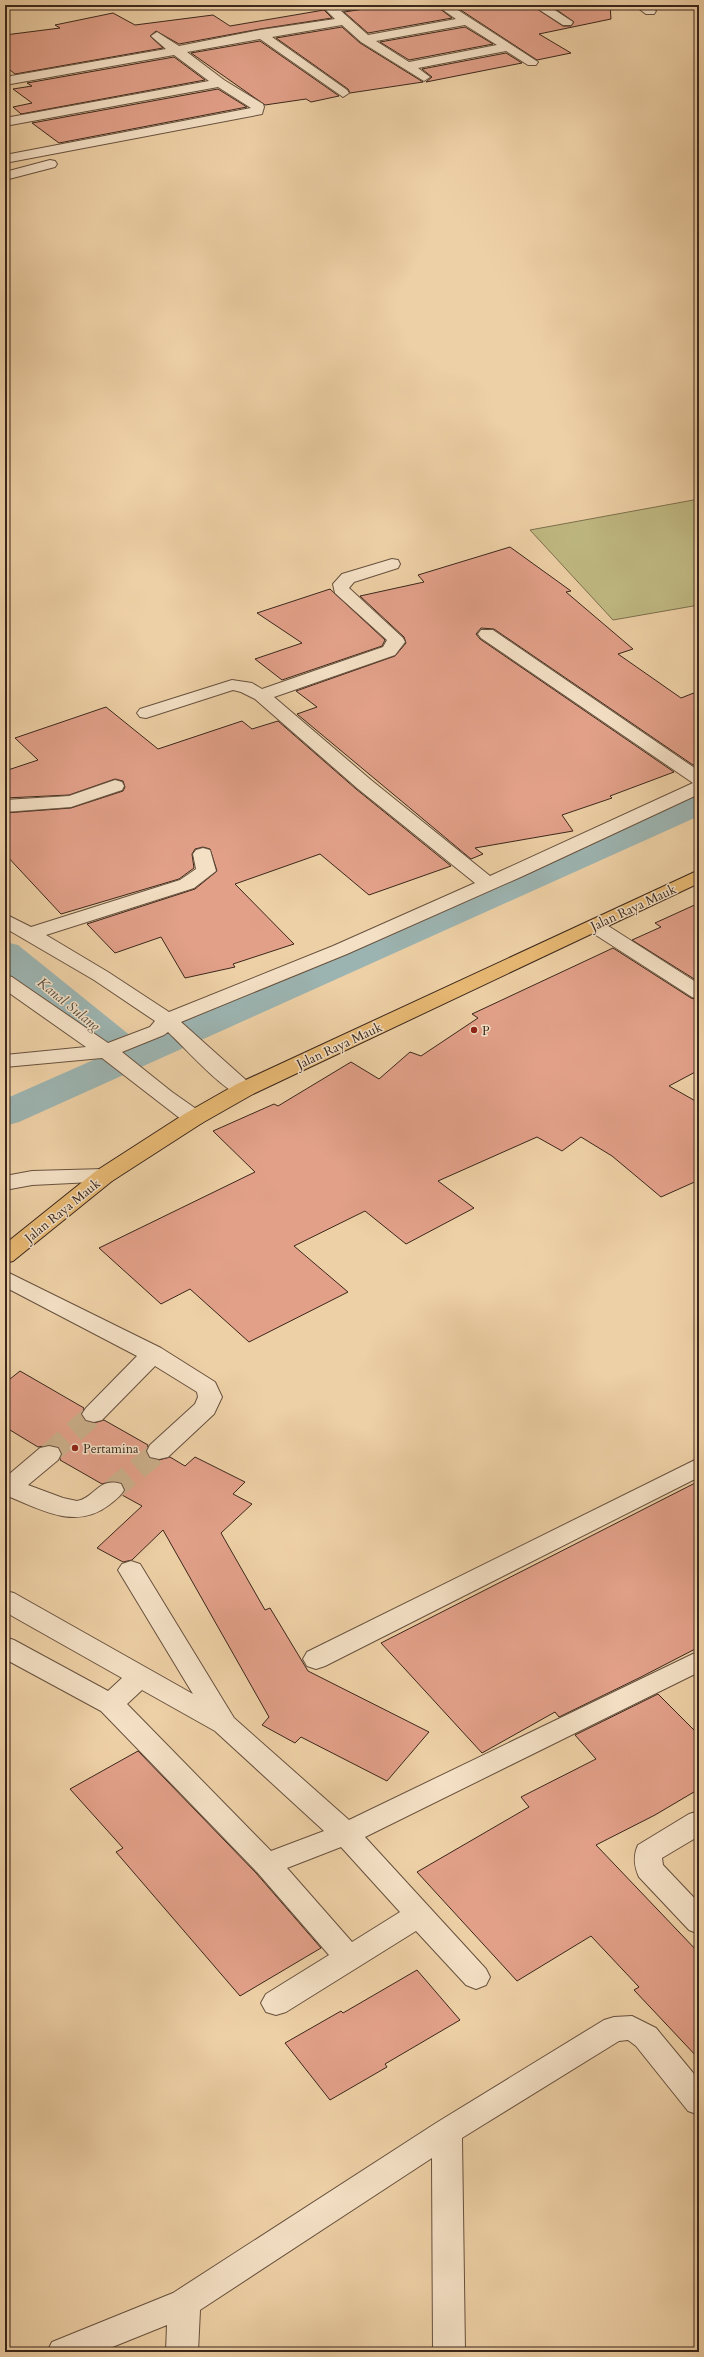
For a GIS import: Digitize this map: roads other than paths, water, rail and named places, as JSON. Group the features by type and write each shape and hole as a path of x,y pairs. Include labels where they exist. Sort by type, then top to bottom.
{"main road":[{"name":"Jalan Raya Mauk","path":"5,1256 104,1176 194,1118 245,1089 699,876"}],"street":[{"path":"330,7 360,5"},
{"path":"442,5 532,62"},
{"path":"538,5 567,22"},
{"path":"330,7 343,21 365,39 424,77"},
{"path":"5,81 260,34 343,21"},
{"path":"365,39 466,21"},
{"path":"260,34 343,93"},
{"path":"5,159 257,111 258,107 220,83 157,36"},
{"path":"407,66 508,47"},
{"path":"5,122 220,83"},
{"path":"5,176 64,160 106,140"},
{"path":"262,695 389,650 394,646 396,642 394,638 341,589 341,584 348,578 392,564"},
{"path":"487,634 699,779"},
{"path":"146,713 232,685 246,687 262,695 358,779 488,884"},
{"path":"5,806 71,801 115,786"},
{"path":"5,1061 113,1053 166,1026 488,884 699,787"},
{"path":"30,934 187,884 206,871 203,854"},
{"path":"5,920 101,976 245,1089"},
{"path":"595,926 699,993"},
{"path":"5,981 113,1053 164,1097 194,1118"},
{"path":"5,1183 32,1178 104,1176"},
{"path":"5,1278 153,1354 207,1388 210,1397 206,1408 159,1451"},
{"path":"94,1414 153,1354"},
{"path":"8,1486 49,1454"},
{"path":"316,1659 699,1467"},
{"path":"8,1486 72,1510 82,1510 112,1490"},
{"path":"132,1570 224,1724"},
{"path":"5,1600 224,1724 346,1834 476,1977"},
{"path":"5,1648 110,1704 267,1864 349,1958"},
{"path":"267,1864 346,1834 699,1661"},
{"path":"110,1704 140,1677"},
{"path":"699,1822 648,1853 649,1869 699,1922"},
{"path":"276,2003 420,1914"},
{"path":"63,2352 184,2303 447,2132 614,2029 632,2028 646,2037 699,2102"},
{"path":"447,2132 449,2352"},
{"path":"182,2352 184,2303"}],"waterway":[{"path":"5,1114 699,803"},
{"name":"Kanal Sulang","path":"5,953 133,1056"}],"tunnel":[{"path":"49,1454 94,1414"},
{"path":"112,1490 159,1451"}],"place":[{"name":"P","path":"474,1030"},
{"name":"Pertamina","path":"75,1448"}]}
